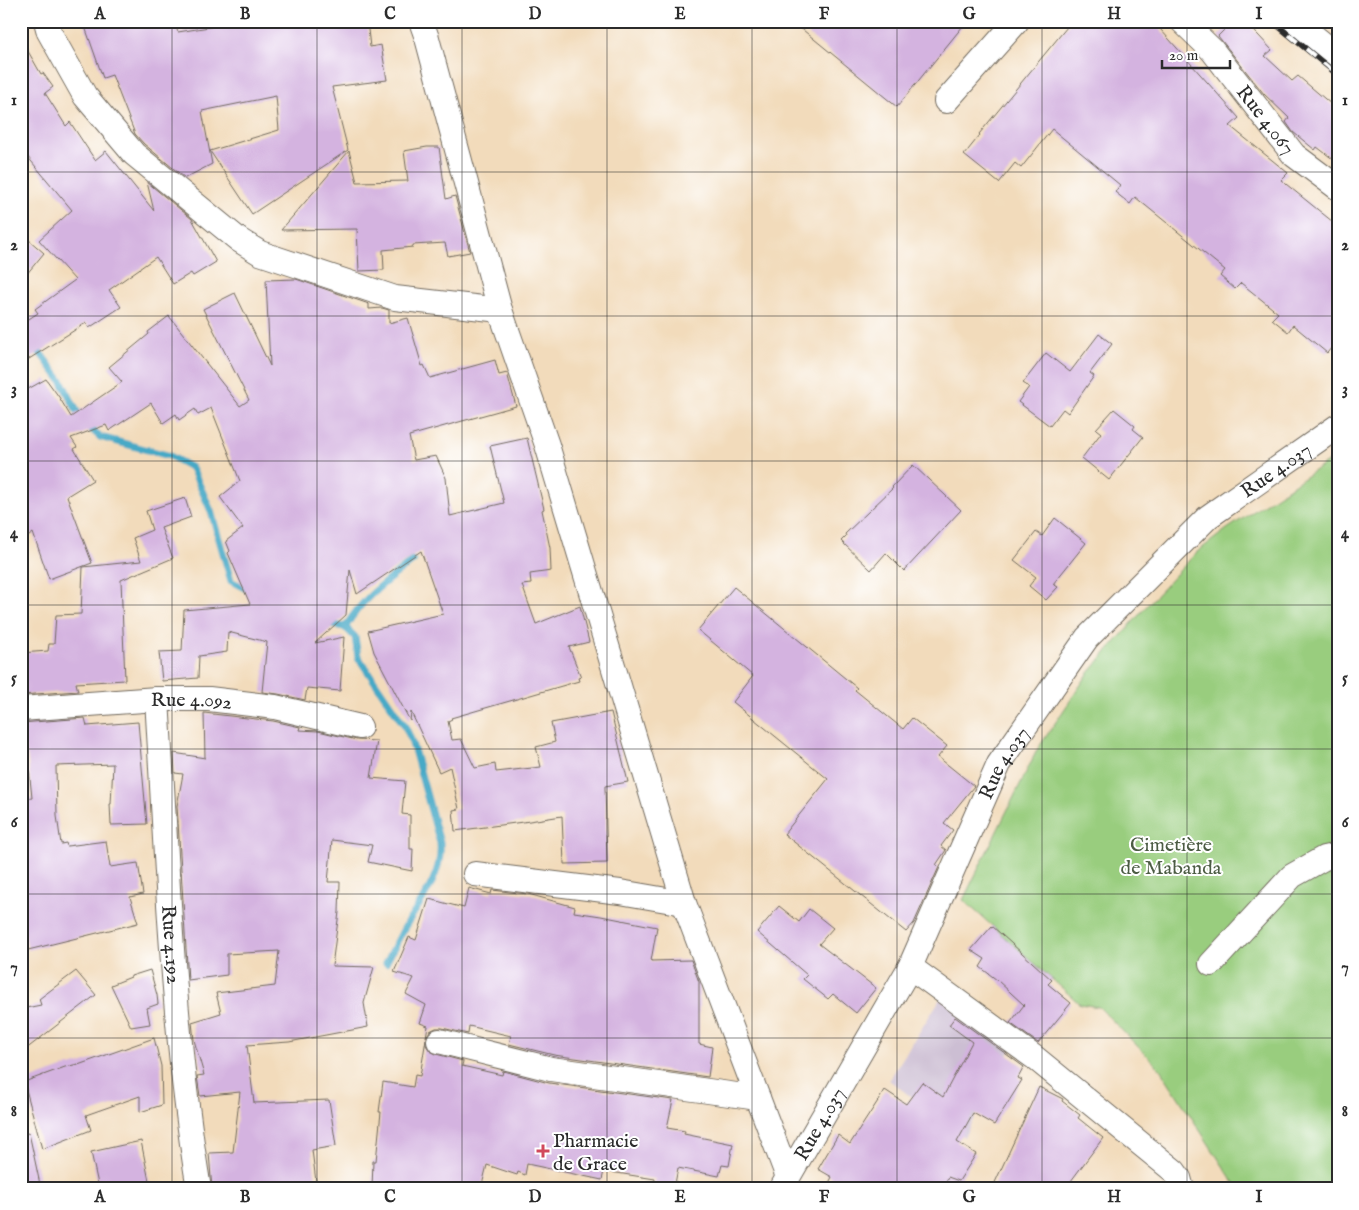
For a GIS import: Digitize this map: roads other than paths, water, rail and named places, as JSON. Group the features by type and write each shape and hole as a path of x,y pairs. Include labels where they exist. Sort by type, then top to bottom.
{"street":[{"path":"46,21 48,32 85,96 134,154 239,240 260,253 395,298 500,310"},
{"path":"421,21 500,310 547,445 684,903 758,1098 785,1183"},
{"path":"946,101 1017,21"},
{"name":"Rue 4.067","path":"1182,21 1212,50 1294,156 1338,188"},
{"path":"1295,21 1338,56"},
{"name":"Rue 4.037","path":"785,1183 910,966 999,764 1087,638 1208,517 1338,426"},
{"name":"Rue 4.092","path":"21,709 157,699 209,699 275,706 360,727"},
{"name":"Rue 4.192","path":"157,699 173,974 186,1103 199,1189"},
{"path":"1211,964 1292,876 1324,858 1338,855"},
{"path":"475,874 620,892 684,903"},
{"path":"910,966 1034,1057 1174,1171 1179,1178 1182,1189"},
{"path":"439,1041 551,1068 758,1098"}],"waterway":[{"path":"35,346 62,382 82,421 100,437 170,456 192,468 211,511 231,581 250,591"},
{"path":"345,628 367,599 384,583 413,561"},
{"path":"326,624 345,627 355,637 358,657 402,722"},
{"path":"386,963 435,876 440,854 440,843 415,753 404,724"}],"railway":[{"path":"1272,21 1338,75"}],"place":[{"name":"Pharmacie de Grace","path":"543,1151"}],"park label":[{"name":"Cimetière de Mabanda","path":"1171,856"}]}
